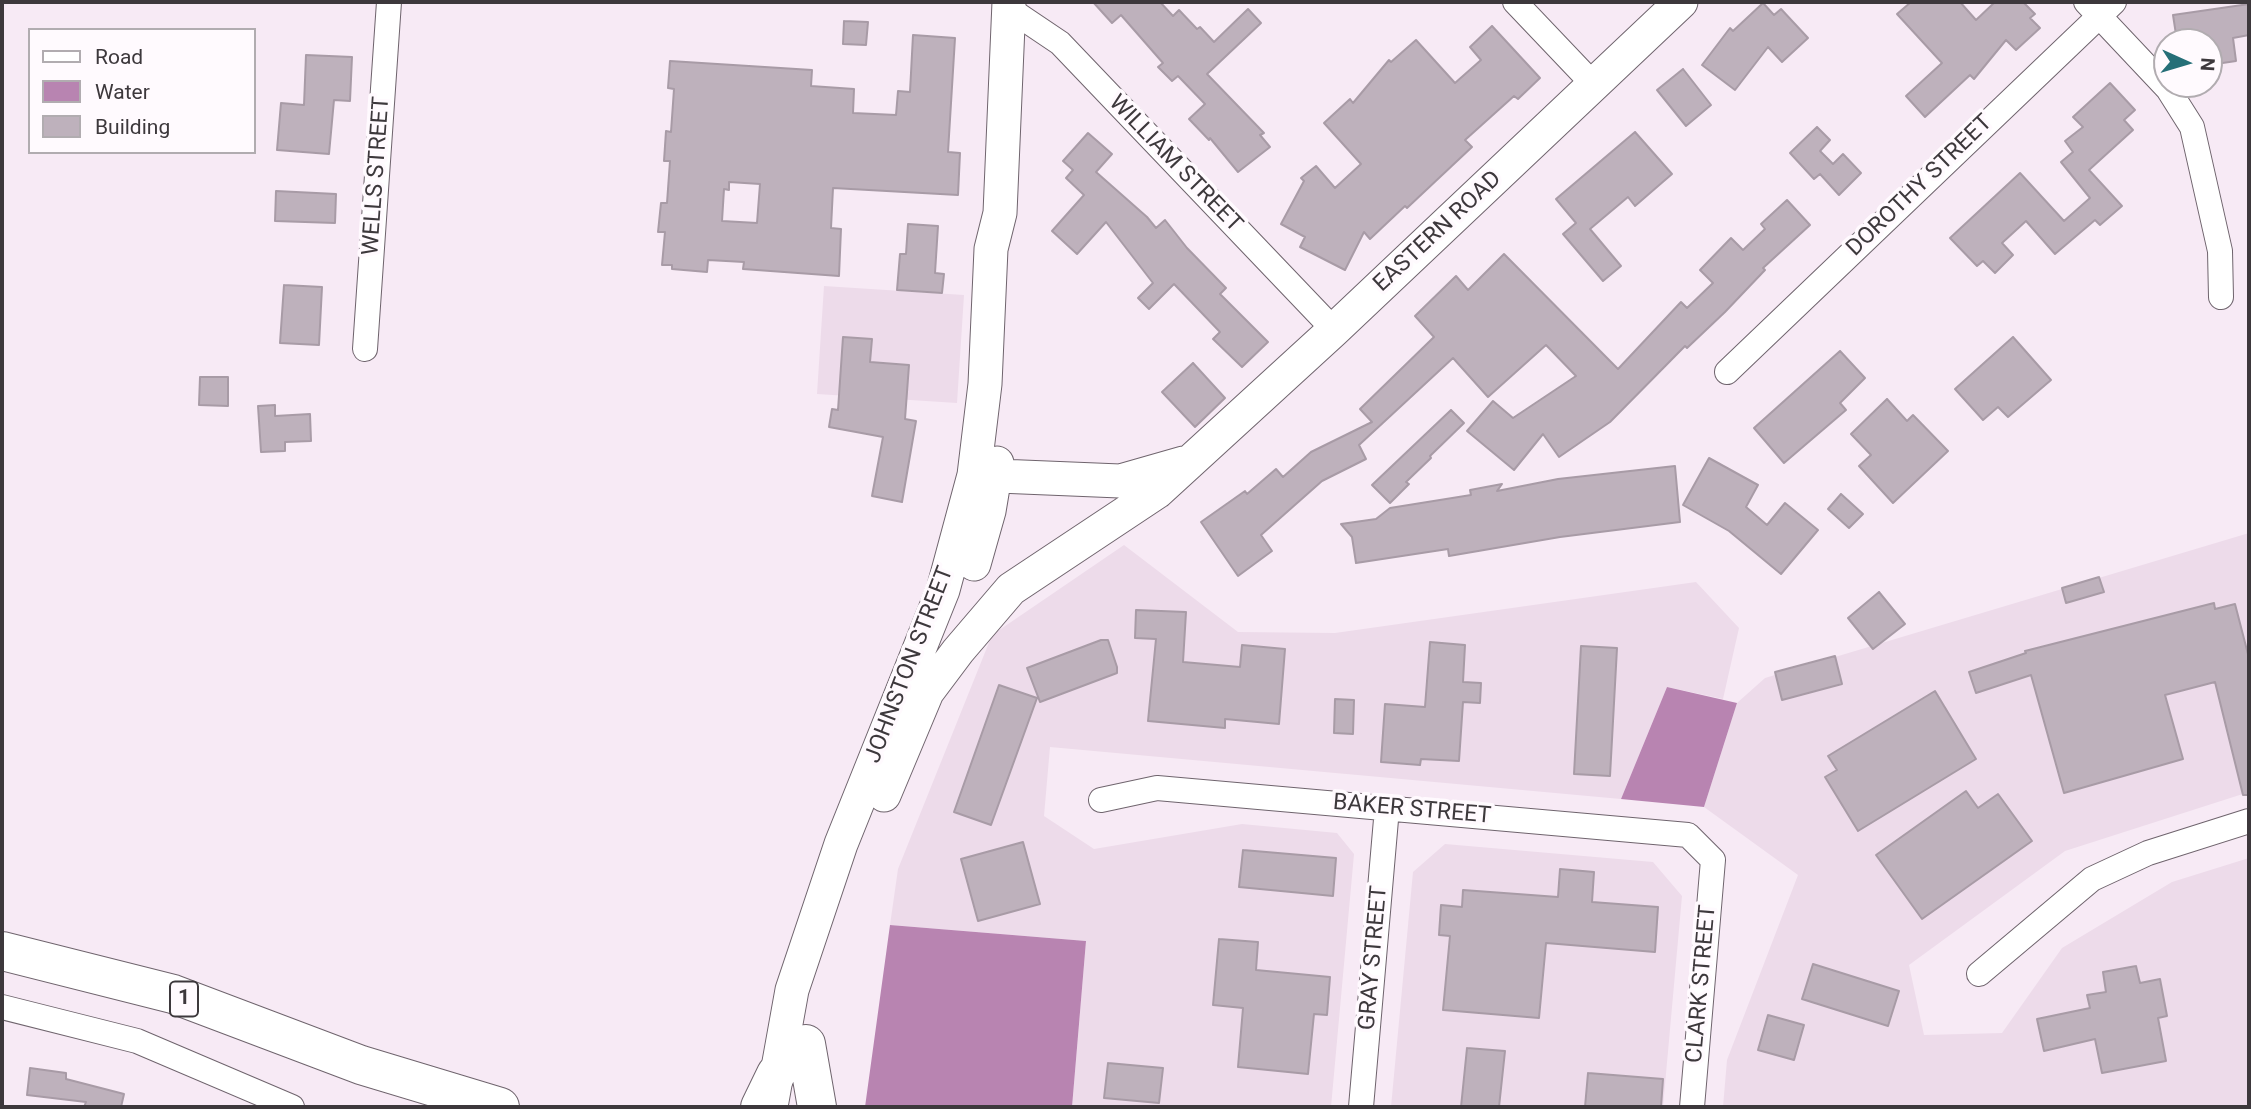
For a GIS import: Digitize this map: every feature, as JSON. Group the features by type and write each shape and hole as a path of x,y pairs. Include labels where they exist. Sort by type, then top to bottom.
{"highway":[{"name":"1","path":"2,951 173,995 361,1065 500,1107"},
{"path":"806,1044 817,1107"},
{"name":"1","path":"361,1065 450,1107"},
{"path":"760,1107 774,1091"}],"main road":[{"name":"EASTERN ROAD","path":"928,691 1011,589 1157,492 1334,330 1681,2"},
{"name":"JOHNSTON STREET","path":"801,1107 806,1044 828,932 865,836 928,691 963,599 989,511 985,476 985,384 991,249 1000,213 1009,5"},
{"name":"EASTERN ROAD","path":"985,476 1120,481 1194,459"},
{"name":"JOHNSTON STREET","path":"774,1091 796,976 841,844 943,590 985,476"}],"street":[{"name":"WELLS STREET","path":"365,349 389,2"},
{"path":"1515,2 1593,85"},
{"name":"WILLIAM STREET","path":"1009,5 1060,43 1334,330"},
{"path":"2100,6 2168,89 2192,127 2220,251 2221,298"},
{"name":"DOROTHY STREET","path":"1727,372 2100,6"},
{"name":"BAKER STREET","path":"1101,800 1157,788 1688,835 1713,860"},
{"name":"GRAY STREET","path":"1361,1107 1387,808"},
{"path":"1979,975 2092,879 2148,853 2249,821"},
{"name":"CLARK STREET","path":"1692,1107 1713,860"},
{"path":"2,1007 137,1041 292,1107"}],"shaded area":[{"path":"824,286 964,295 957,403 817,394"},
{"path":"2249,533 2249,792 2065,851 1909,965 1924,1035 2002,1033 2062,948 2172,882 2249,858 2249,1107 1723,1107 1727,1060 1798,875 1704,807 1737,703 1765,678"},
{"path":"1124,545 1238,632 1335,633 1696,582 1739,628 1723,699 1667,687 1621,799 1050,747 1044,816 1094,849 1242,824 1337,833 1354,854 1331,1107 1072,1107 1086,941 890,925 898,869 992,635"},
{"path":"1445,844 1653,862 1682,896 1663,1107 1391,1107 1413,872"}],"water":[{"path":"1667,687 1737,703 1704,807 1621,799"},
{"path":"890,925 1086,941 1072,1107 865,1107"}],"building":[{"path":"1093,2 1160,2 1173,16 1179,10 1214,42 1248,9 1261,23 1207,74 1264,133 1260,135 1270,147 1238,172 1210,138 1209,140 1189,119 1205,104 1178,76 1172,81 1158,67 1163,63 1121,15 1112,23"},
{"path":"1911,2 1960,2 1976,20 1995,2 2023,2 2035,14 2030,18 2040,28 2016,50 2006,40 1974,79 1970,75 1925,117 1906,96 1942,63 1897,14"},
{"path":"1763,3 1774,15 1781,9 1808,38 1782,62 1768,47 1735,90 1702,65 1730,28 1733,31"},
{"path":"2249,4 2249,35 2233,38 2236,61 2223,63 2223,28 2175,28 2173,15"},
{"path":"844,21 868,22 866,45 843,44"},
{"path":"1492,26 1540,78 1518,99 1514,96 1465,140 1472,147 1407,208 1405,206 1370,239 1364,232 1345,270 1300,247 1305,237 1281,224 1304,181 1301,178 1316,166 1335,188 1361,164 1324,123 1350,99 1353,103 1389,60 1391,62 1416,40 1455,83 1481,60 1470,47"},
{"path":"913,35 955,38 948,152 960,153 958,195 833,188 831,228 841,229 839,276 743,269 744,262 708,260 707,272 672,269 672,265 662,265 665,232 658,232 661,203 667,203 670,161 664,161 666,131 671,132 674,89 668,88 670,61 812,70 811,86 854,89 853,113 896,115 898,91 910,92","holes":["729,182 760,184 757,223 722,221 724,189 729,190"]},
{"path":"306,55 352,57 350,101 334,100 329,154 277,150 281,103 304,105"},
{"path":"1683,69 1711,105 1686,126 1657,90"},
{"path":"2110,83 2135,110 2124,120 2133,130 2089,170 2122,206 2100,225 2095,220 2055,254 2026,221 2002,243 2013,255 1995,273 1983,261 1977,266 1950,238 2020,173 2064,221 2090,198 2061,162 2073,152 2065,141 2083,127 2073,117"},
{"path":"1817,127 1830,140 1820,151 1833,164 1843,154 1861,173 1839,195 1820,174 1814,179 1790,153"},
{"path":"1635,132 1672,174 1635,206 1628,197 1590,229 1621,266 1603,281 1563,234 1576,223 1556,199"},
{"path":"1088,133 1112,154 1096,172 1156,228 1165,220 1187,248 1226,288 1220,294 1268,342 1242,367 1213,339 1220,332 1174,284 1149,309 1138,298 1153,283 1106,222 1077,254 1052,231 1084,195 1066,178 1073,170 1063,161"},
{"path":"276,191 336,194 335,223 275,221"},
{"path":"1787,200 1810,225 1763,268 1765,270 1725,312 1687,348 1685,346 1610,422 1559,457 1543,434 1514,470 1467,431 1493,401 1513,418 1576,376 1546,345 1488,397 1453,358 1359,445 1366,459 1322,481 1261,535 1272,551 1238,576 1201,522 1245,491 1247,494 1276,469 1283,477 1311,452 1372,422 1360,409 1434,337 1415,316 1456,276 1468,290 1504,254 1618,369 1681,302 1687,308 1713,283 1700,270 1731,238 1743,250 1765,229 1761,224"},
{"path":"908,224 938,226 935,273 944,274 942,293 897,290 900,254 906,254"},
{"path":"284,285 322,287 319,345 280,343"},
{"path":"843,337 872,339 870,362 909,365 905,419 916,421 902,502 872,496 883,437 829,427 832,409 838,410"},
{"path":"2013,337 2051,380 2008,417 1998,407 1983,420 1955,389"},
{"path":"1840,351 1865,378 1840,403 1846,410 1784,463 1754,428"},
{"path":"1193,363 1225,398 1195,427 1162,392"},
{"path":"200,377 228,377 228,406 199,405"},
{"path":"1887,399 1907,421 1913,415 1948,451 1893,503 1859,466 1871,455 1851,434"},
{"path":"275,405 275,416 310,414 311,441 285,442 285,451 261,452 258,406"},
{"path":"1451,410 1464,423 1430,456 1406,482 1409,484 1390,503 1372,485"},
{"path":"1709,458 1758,485 1746,507 1767,525 1785,503 1818,530 1781,574 1729,531 1683,505"},
{"path":"1675,466 1680,522 1560,537 1449,556 1448,549 1356,563 1352,537 1341,524 1376,519 1390,508 1471,495 1470,490 1502,484 1497,491 1558,479"},
{"path":"1841,494 1863,514 1849,528 1828,509"},
{"path":"2099,577 2104,592 2066,603 2062,588"},
{"path":"1879,592 1905,624 1873,649 1848,618"},
{"path":"2214,603 2215,609 2235,604 2249,658 2249,795 2243,795 2215,682 2165,695 2183,759 2064,793 2031,675 1976,693 1969,672 2026,653 2025,651"},
{"path":"1136,610 1186,612 1183,662 1240,667 1242,645 1285,649 1279,724 1225,719 1225,728 1148,721 1156,639 1135,638"},
{"path":"1101,640 1108,640 1117,673 1040,702 1027,668"},
{"path":"1430,642 1465,645 1463,682 1481,683 1480,703 1463,702 1459,761 1421,759 1420,765 1381,762 1385,704 1425,707"},
{"path":"1581,646 1617,648 1610,776 1574,774"},
{"path":"1835,656 1842,684 1782,700 1775,672"},
{"path":"999,685 1037,698 991,825 954,812"},
{"path":"1935,691 1976,759 1858,831 1825,777 1837,770 1828,756"},
{"path":"1335,699 1354,700 1353,734 1334,733"},
{"path":"1966,791 1978,808 1998,794 2032,841 1922,919 1876,855"},
{"path":"1023,842 1040,904 978,921 961,859"},
{"path":"1243,850 1336,858 1333,896 1239,887"},
{"path":"1560,869 1594,872 1592,902 1658,907 1655,952 1546,943 1539,1018 1443,1010 1450,936 1439,935 1441,905 1462,907 1463,890 1558,897"},
{"path":"1219,939 1258,942 1256,970 1330,977 1327,1015 1314,1014 1308,1074 1238,1067 1243,1008 1213,1005"},
{"path":"1813,964 1899,991 1888,1026 1802,999"},
{"path":"2136,966 2140,983 2160,979 2167,1016 2158,1018 2166,1061 2102,1073 2095,1039 2044,1051 2037,1019 2090,1008 2087,995 2106,992 2103,972"},
{"path":"1768,1015 1804,1025 1794,1060 1758,1050"},
{"path":"1467,1048 1505,1051 1499,1107 1461,1107"},
{"path":"1108,1063 1163,1068 1159,1103 1104,1098"},
{"path":"30,1068 66,1073 66,1079 124,1094 121,1107 84,1107 86,1102 27,1095"},
{"path":"1588,1073 1663,1079 1661,1107 1585,1107"}]}
